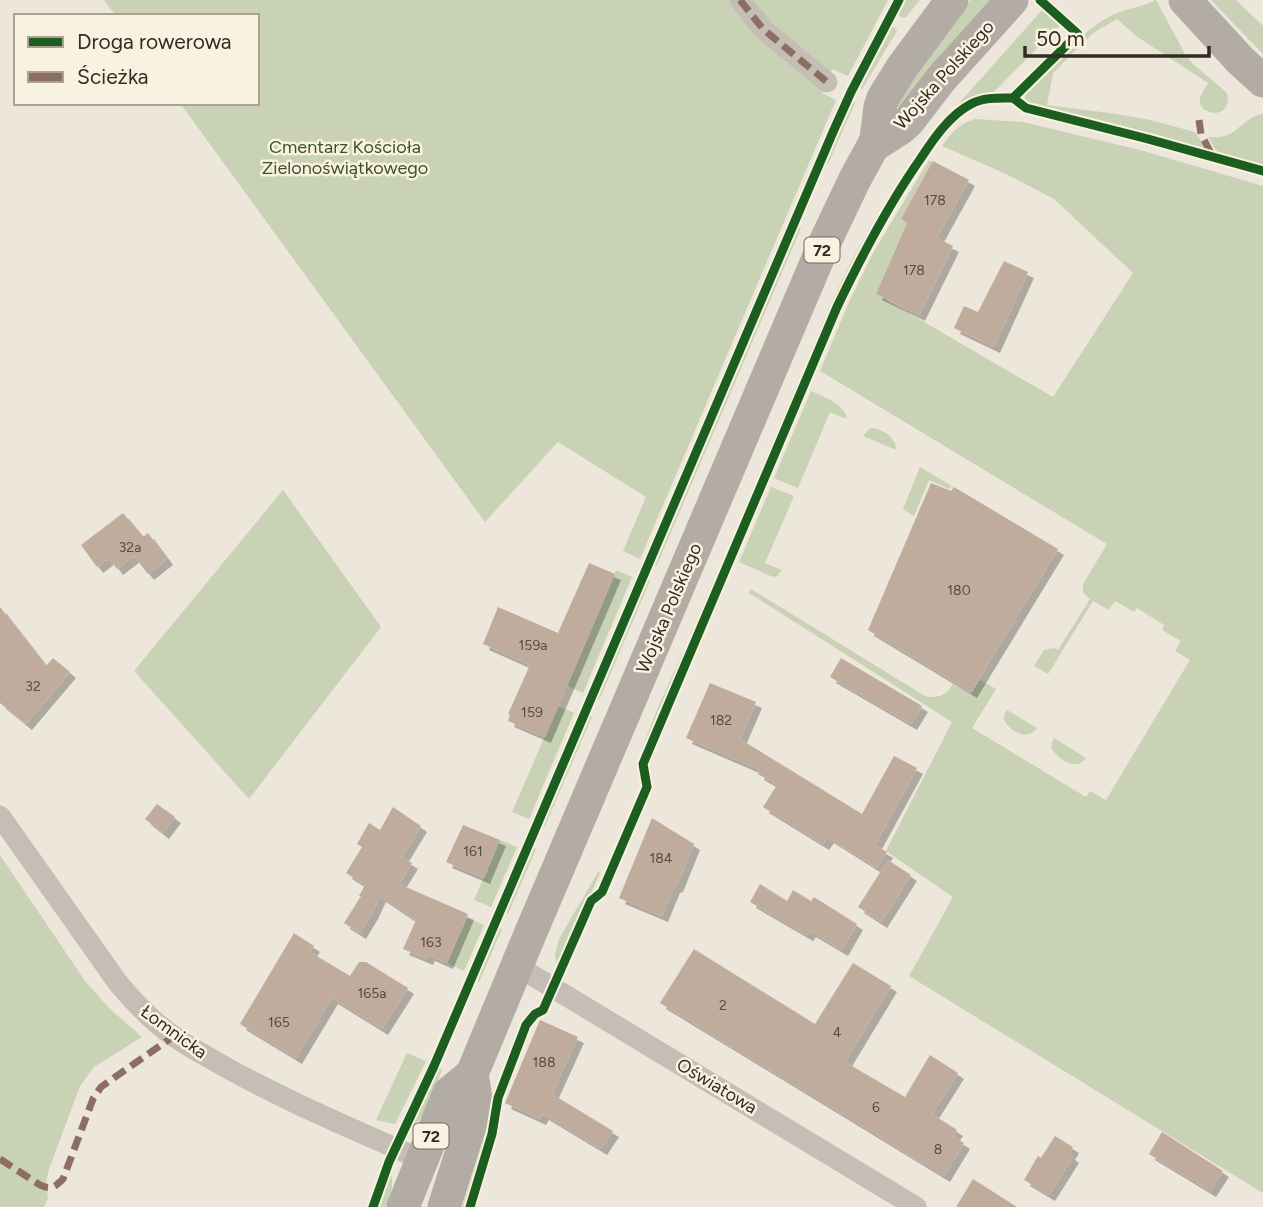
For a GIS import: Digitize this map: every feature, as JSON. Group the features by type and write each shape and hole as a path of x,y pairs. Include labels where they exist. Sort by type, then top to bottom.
{"main road":[{"name":"Wojska Polskiego","path":"403,1207 449,1093 472,1074 825,242 873,146 883,98 910,56 952,0"},
{"name":"Wojska Polskiego","path":"873,146 908,122 941,79 1012,0"},
{"path":"1185,0 1263,81"},
{"name":"Wojska Polskiego","path":"444,1207 477,1104 472,1074"}],"street":[{"path":"740,0 763,29 827,82"},
{"name":"Łomnicka","path":"0,816 118,983 153,1020 201,1054 249,1080 306,1109 422,1160"},
{"name":"Oświatowa","path":"517,966 916,1207"}],"green space":[{"name":"Cmentarz Kościoła Zielonoświątkowego","path":"104,0 888,0 848,76 832,69 822,93 836,100 640,559 623,551 646,497 558,442 485,522 181,105 259,105 259,14 114,14"},
{"path":"903,0 920,0 903,18 896,14"},
{"path":"971,0 995,0 900,108 896,106 954,19"},
{"path":"1156,0 1185,54 1227,93 1228,102 1225,108 1215,113 1204,109 1200,98 1208,83 1136,36 1117,19 1093,33 1053,73 1047,105 1150,120 1195,132 1207,150 1024,102 1025,95 1067,50 1092,28 1115,14"},
{"path":"1211,0 1236,0 1263,26 1263,54"},
{"path":"1043,9 1060,25 991,95 976,97 961,105 931,138 929,137"},
{"path":"890,25 897,31 862,89 857,86"},
{"path":"850,101 855,103 798,226 801,228 657,565 652,564"},
{"path":"1263,114 1263,167 1219,155 1208,137 1225,136"},
{"path":"975,119 1023,122 1144,151 1263,186 1263,1193 909,976 953,897 886,851 952,722 749,593 751,589 925,696 941,695 953,684 971,694 980,680 996,689 972,728 1086,797 1090,791 1106,800 1190,660 1175,651 1181,641 1162,630 1164,625 1137,608 1134,612 1115,601 1109,610 1093,601 1048,674 1034,666 1044,650 1058,650 1090,599 1083,593 1083,584 1107,544 820,371 874,251 929,160 933,162 901,219 907,223 876,294 1053,397 1133,273 1054,199 942,146 956,129"},
{"path":"919,151 922,151 860,254 810,363 808,359 814,344 853,258"},
{"path":"797,384 800,385 728,557 725,555"},
{"path":"811,391 838,405 847,419 830,412 798,488 774,478"},
{"path":"873,428 889,435 896,450 863,436"},
{"path":"920,467 952,486 949,489 929,480 914,516 903,509"},
{"path":"771,487 794,496 765,563 782,570 773,577 739,562"},
{"path":"283,490 381,627 249,799 134,671"},
{"path":"616,570 632,577 583,693 567,686"},
{"path":"645,579 650,581 598,700 595,698"},
{"path":"719,579 693,638 690,636 714,580"},
{"path":"684,650 687,651 639,765 653,721"},
{"path":"558,706 574,713 529,819 512,812"},
{"path":"1007,710 1037,728 1028,734 1014,731 1003,718"},
{"path":"587,714 592,717 545,826 541,825"},
{"path":"1054,738 1086,758 1077,764 1062,759 1051,747"},
{"path":"500,840 517,847 491,907 474,900"},
{"path":"531,847 536,849 508,914 503,912"},
{"path":"0,855 85,981 109,1008 142,1037 94,1067 80,1086 49,1169 46,1183 48,1199 44,1207 0,1207"},
{"path":"598,872 600,873 558,969 555,956 559,939"},
{"path":"467,918 484,925 464,971 447,963"},
{"path":"497,927 502,929 479,982 474,980"},
{"path":"407,1053 426,1061 395,1124 376,1120"},
{"path":"437,1067 442,1070 430,1103 421,1118 408,1129"},
{"path":"495,1101 489,1134 467,1207 462,1207"},
{"path":"390,1169 392,1183 388,1202 386,1207 376,1206"}],"building":[{"path":"933,161 969,180 937,238 953,246 919,315 876,294 907,223 901,219"},
{"path":"1004,261 1028,272 994,347 954,328 964,306 978,312"},
{"path":"931,483 951,491 954,487 1058,549 971,692 868,630"},
{"path":"123,513 143,537 148,533 167,559 148,574 134,556 117,569 109,558 97,567 81,545"},
{"path":"589,563 615,574 545,737 508,721 508,714 530,665 483,644 498,607 558,633"},
{"path":"0,607 46,666 53,658 70,672 26,724 0,703"},
{"path":"841,658 922,706 911,724 830,677"},
{"path":"710,683 756,702 740,739 862,814 894,756 917,768 875,845 887,852 877,868 828,837 823,844 763,807 777,785 758,774 760,770 686,738"},
{"path":"157,804 175,817 163,833 145,819"},
{"path":"393,807 421,826 402,857 412,863 399,884 468,914 447,963 429,955 427,959 403,949 416,920 380,896 360,933 344,923 365,885 346,873 362,847 357,844 369,823 380,830"},
{"path":"652,818 694,844 662,916 619,898"},
{"path":"463,825 500,840 484,878 446,862"},
{"path":"888,860 911,875 881,922 858,907"},
{"path":"760,884 787,901 793,890 811,901 814,897 857,924 842,950 810,931 807,935 750,902"},
{"path":"294,933 314,946 310,952 350,976 359,962 366,962 408,988 382,1029 332,998 296,1058 240,1024"},
{"path":"694,949 815,1024 853,963 891,986 845,1062 905,1097 930,1055 958,1073 932,1114 957,1130 953,1136 964,1143 944,1176 660,1003"},
{"path":"540,1020 578,1037 552,1094 613,1131 601,1149 543,1114 540,1119 505,1103"},
{"path":"1162,1132 1223,1171 1210,1191 1149,1154"},
{"path":"1055,1136 1073,1147 1069,1154 1073,1157 1049,1195 1024,1180 1038,1156 1041,1158"},
{"path":"973,1179 1017,1207 956,1207"}],"marked path":[{"path":"740,0 763,29 827,82"},
{"path":"1199,120 1201,134 1214,159"},
{"path":"0,1159 44,1187 58,1184 63,1179 93,1099 101,1087 174,1036"}],"cycle path":[{"path":"373,1207 389,1162 434,1066 833,132 899,0"},
{"path":"1040,0 1078,34 1013,98 1026,108 1263,171"},
{"path":"470,1207 492,1134 498,1098 526,1025 535,1014 543,1010 591,901 602,892 647,787 643,764 846,288 897,194 943,128 956,114 976,102 992,98 1013,98"}]}
